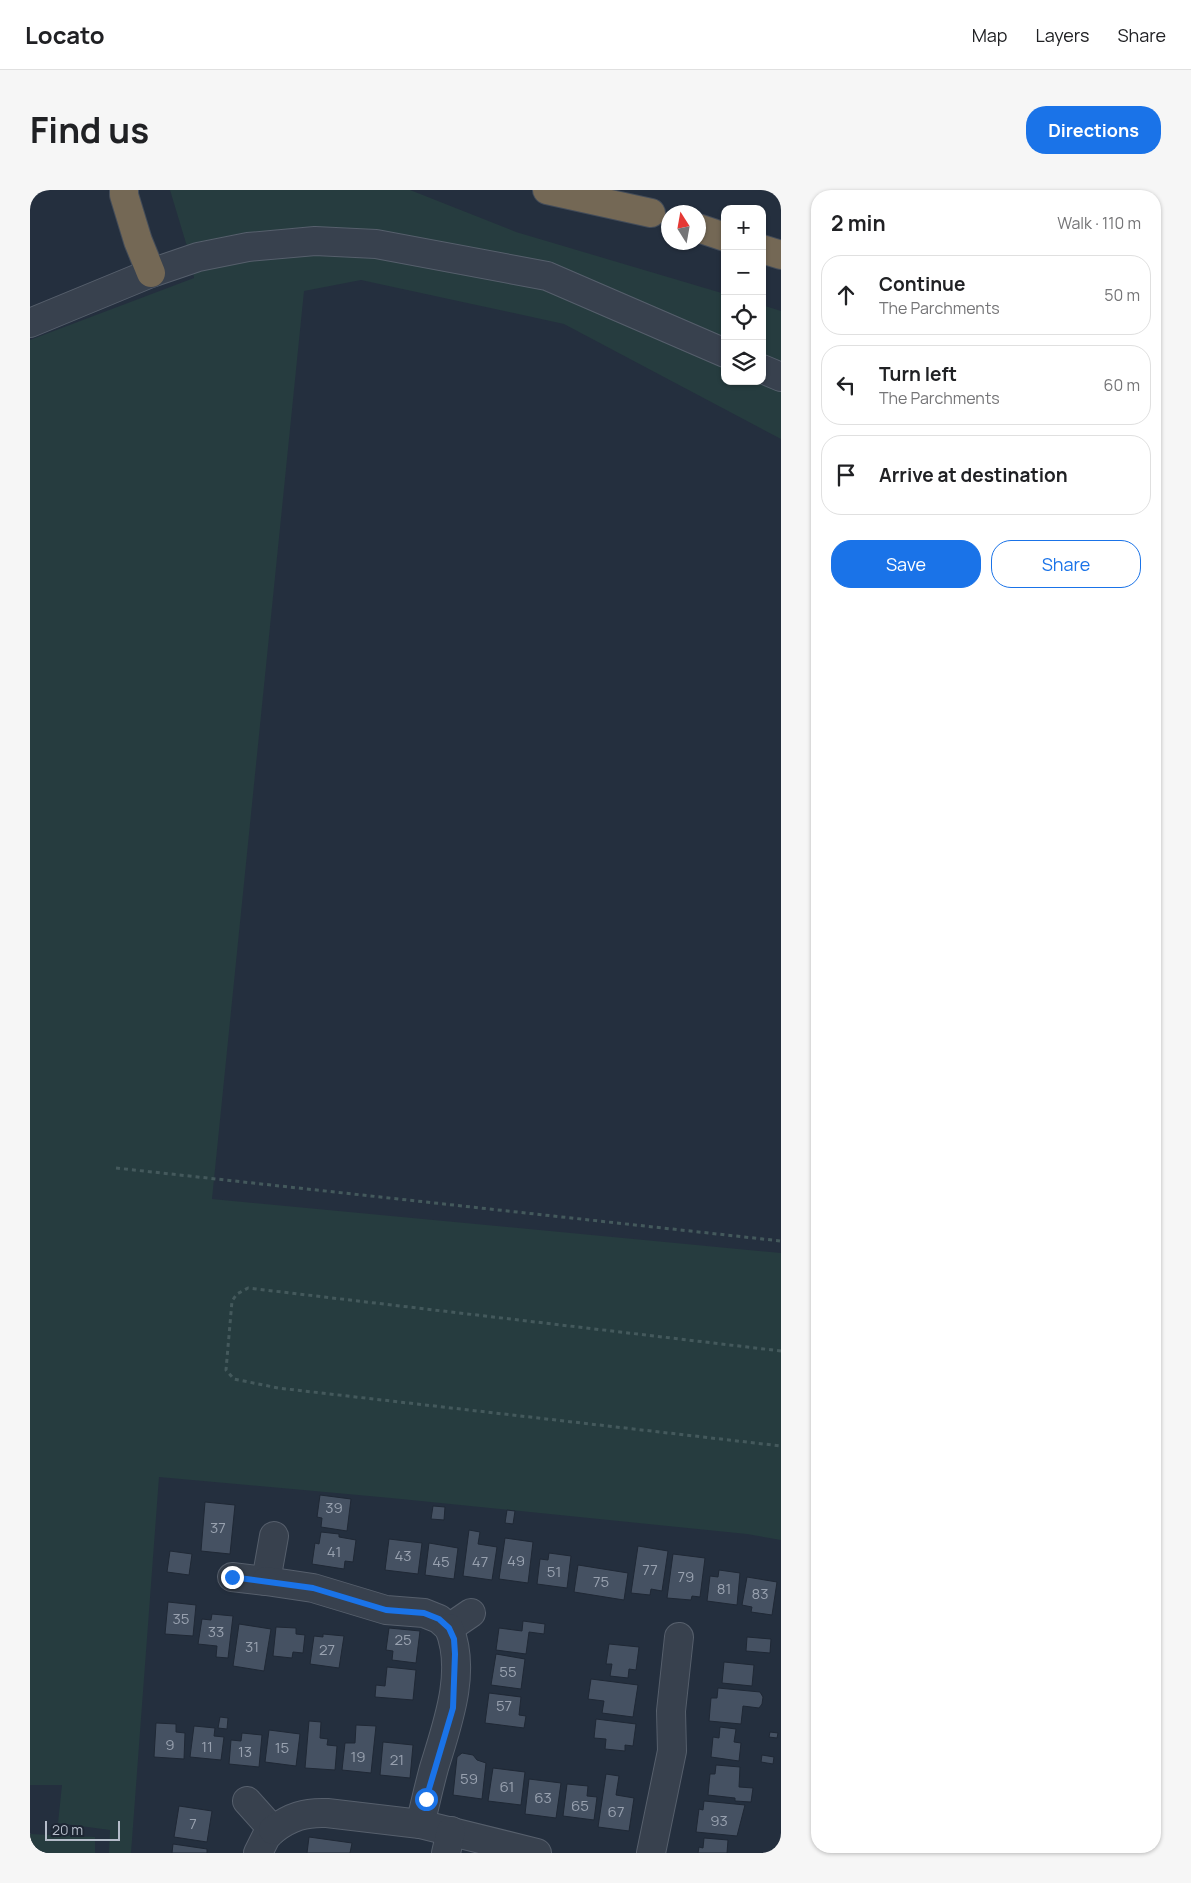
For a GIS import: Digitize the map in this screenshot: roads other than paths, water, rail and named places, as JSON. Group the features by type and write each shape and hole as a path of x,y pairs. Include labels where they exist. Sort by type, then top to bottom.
{"highway":[{"path":"124,190 124,196 138,241 151,273"},
{"path":"547,190 660,216"},
{"path":"587,190 660,216"},
{"path":"706,230 721,235"},
{"path":"765,250 781,255"}],"street":[{"path":"30,323 151,273 198,257 248,246 315,241 376,244 547,276 721,351"},
{"path":"766,371 781,377"},
{"path":"266,1581 274,1536"},
{"path":"232,1577 313,1588 386,1610 424,1613 439,1619 449,1628 454,1639 455,1654 453,1708 420,1824"},
{"path":"449,1628 471,1613"},
{"path":"651,1853 672,1752 671,1711 681,1637"},
{"path":"247,1801 273,1830"},
{"path":"258,1853 266,1837 273,1830 294,1816 316,1812 420,1824 448,1842 537,1853"}]}
